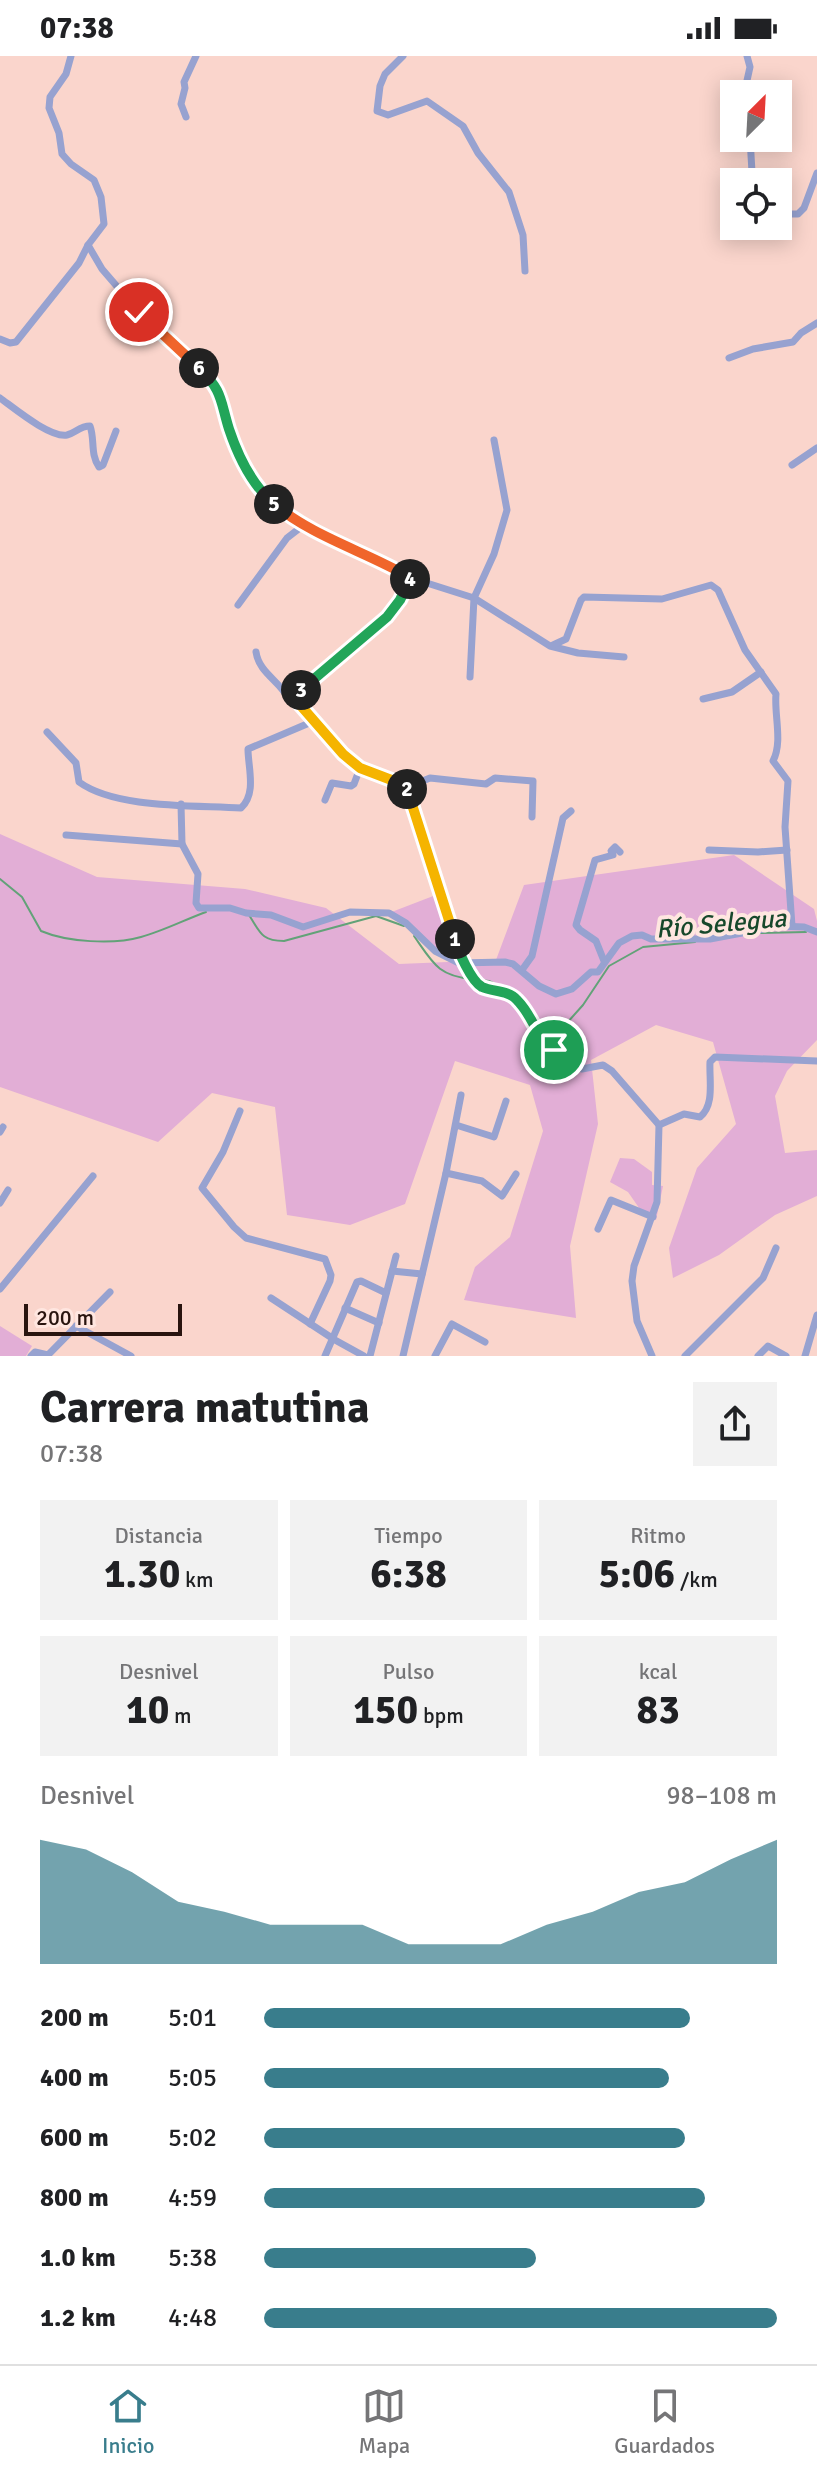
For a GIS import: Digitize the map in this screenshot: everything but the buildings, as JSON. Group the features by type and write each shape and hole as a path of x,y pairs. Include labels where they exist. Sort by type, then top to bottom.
{"street":[{"path":"0,339 16,342 79,263 104,224 101,197 94,180 62,154 59,133 49,108 50,97 66,74 71,56"},
{"path":"186,117 181,104 184,82 196,56"},
{"path":"403,56 385,74 377,111 388,115 427,101 463,126 478,153 509,192 523,235 525,271"},
{"path":"747,56 750,67 747,80"},
{"path":"792,214 798,214 804,208 817,173"},
{"path":"88,245 102,269 139,312 213,382 248,473 262,493 278,507 411,578 474,598 550,646 578,653 624,657"},
{"path":"729,358 753,349 793,342 817,323"},
{"path":"0,398 58,435 68,435 86,425 90,426 93,453 99,467 103,465 116,431"},
{"path":"470,677 474,598 494,554 507,510 494,440"},
{"path":"792,465 817,448"},
{"path":"238,605 287,538 305,524"},
{"path":"295,699 295,695 387,617 411,578"},
{"path":"550,646 566,639 584,597 662,599 711,585 718,590 745,650 776,694 774,708 778,749 773,761 788,781 787,867 792,926"},
{"path":"256,652 258,660 273,680 283,687 288,698 295,699 343,754 360,768 409,792 460,957 467,963 474,980 483,987 514,996 525,1008 539,1036 568,1064 582,1069 603,1065 612,1071 659,1125 657,1202 634,1266 632,1281 637,1321 652,1356"},
{"path":"703,699 732,692 761,672"},
{"path":"47,732 76,763 81,784 115,798 241,808 249,797 251,775 248,749 314,721"},
{"path":"325,800 332,783 351,786 360,768"},
{"path":"405,788 430,778 486,784 495,778 533,781 532,817"},
{"path":"181,804 182,844 198,874 196,903 199,908 271,915 303,927 350,912 389,913 406,923 435,951 459,963 505,962 556,994 572,989 591,972 598,972 619,943 632,936 710,939 779,926 804,927 817,932"},
{"path":"522,970 532,956 563,818 571,811"},
{"path":"66,835 182,844"},
{"path":"604,961 596,941 576,925 595,860 613,855 611,851 615,847 620,852"},
{"path":"709,850 787,850"},
{"path":"659,1125 684,1114 703,1116 710,1095 710,1062 715,1057 817,1061"},
{"path":"403,1356 461,1095"},
{"path":"456,1125 494,1137 506,1101"},
{"path":"240,1111 223,1152 202,1188 246,1238 325,1259 330,1281 310,1324"},
{"path":"446,1173 482,1181 502,1196 516,1174"},
{"path":"0,1289 93,1176"},
{"path":"0,1203 8,1190"},
{"path":"598,1229 611,1200 653,1217"},
{"path":"685,1356 763,1278 776,1248"},
{"path":"370,1356 396,1256"},
{"path":"392,1271 422,1274"},
{"path":"325,1356 359,1281 386,1293"},
{"path":"31,1356 35,1352 48,1355 110,1292"},
{"path":"271,1298 364,1356"},
{"path":"345,1308 379,1323"},
{"path":"805,1356 817,1315"},
{"path":"435,1356 452,1324 485,1342"},
{"path":"76,1326 121,1354 131,1356"},
{"path":"758,1356 768,1346 786,1356"}],"shaded area":[{"path":"0,834 97,877 245,889 326,908 399,964 496,960 524,885 734,855 814,909 817,921 817,1040 787,1071 775,1096 785,1153 817,1150 817,1196 775,1215 719,1255 673,1278 669,1248 697,1168 736,1124 713,1042 656,1025 591,1060 598,1124 570,1246 576,1318 464,1300 475,1267 510,1237 543,1131 530,1085 455,1061 405,1204 350,1225 287,1215 275,1107 212,1093 158,1142 0,1087"},
{"path":"441,893 460,957 456,959 437,952 389,913"},
{"path":"620,1158 634,1159 652,1172 652,1185 663,1186 656,1220 644,1215 628,1192 610,1182"},
{"path":"0,1326 32,1346 26,1356 0,1356"}],"waterway":[{"name":"Río Selegua","path":"0,879 22,897 41,931 77,940 104,942 141,937 206,912"},
{"name":"Río Selegua","path":"249,915 262,934 276,941 376,916 404,926"},
{"name":"Río Selegua","path":"761,933 806,932"},
{"name":"Río Selegua","path":"414,936 437,966 451,975 472,979"},
{"name":"Río Selegua","path":"543,1036 566,1024 609,966 643,947 695,942"},
{"name":"Río Selegua","path":"479,980 489,981 517,994"}],"route":[{"path":"139,312 213,382 222,399 229,430 248,473 262,493 305,524 411,578 387,617 295,695 295,699 343,754 360,768 402,784 409,792 460,957 467,963 475,982 514,996 525,1008 539,1036 554,1050"}]}
